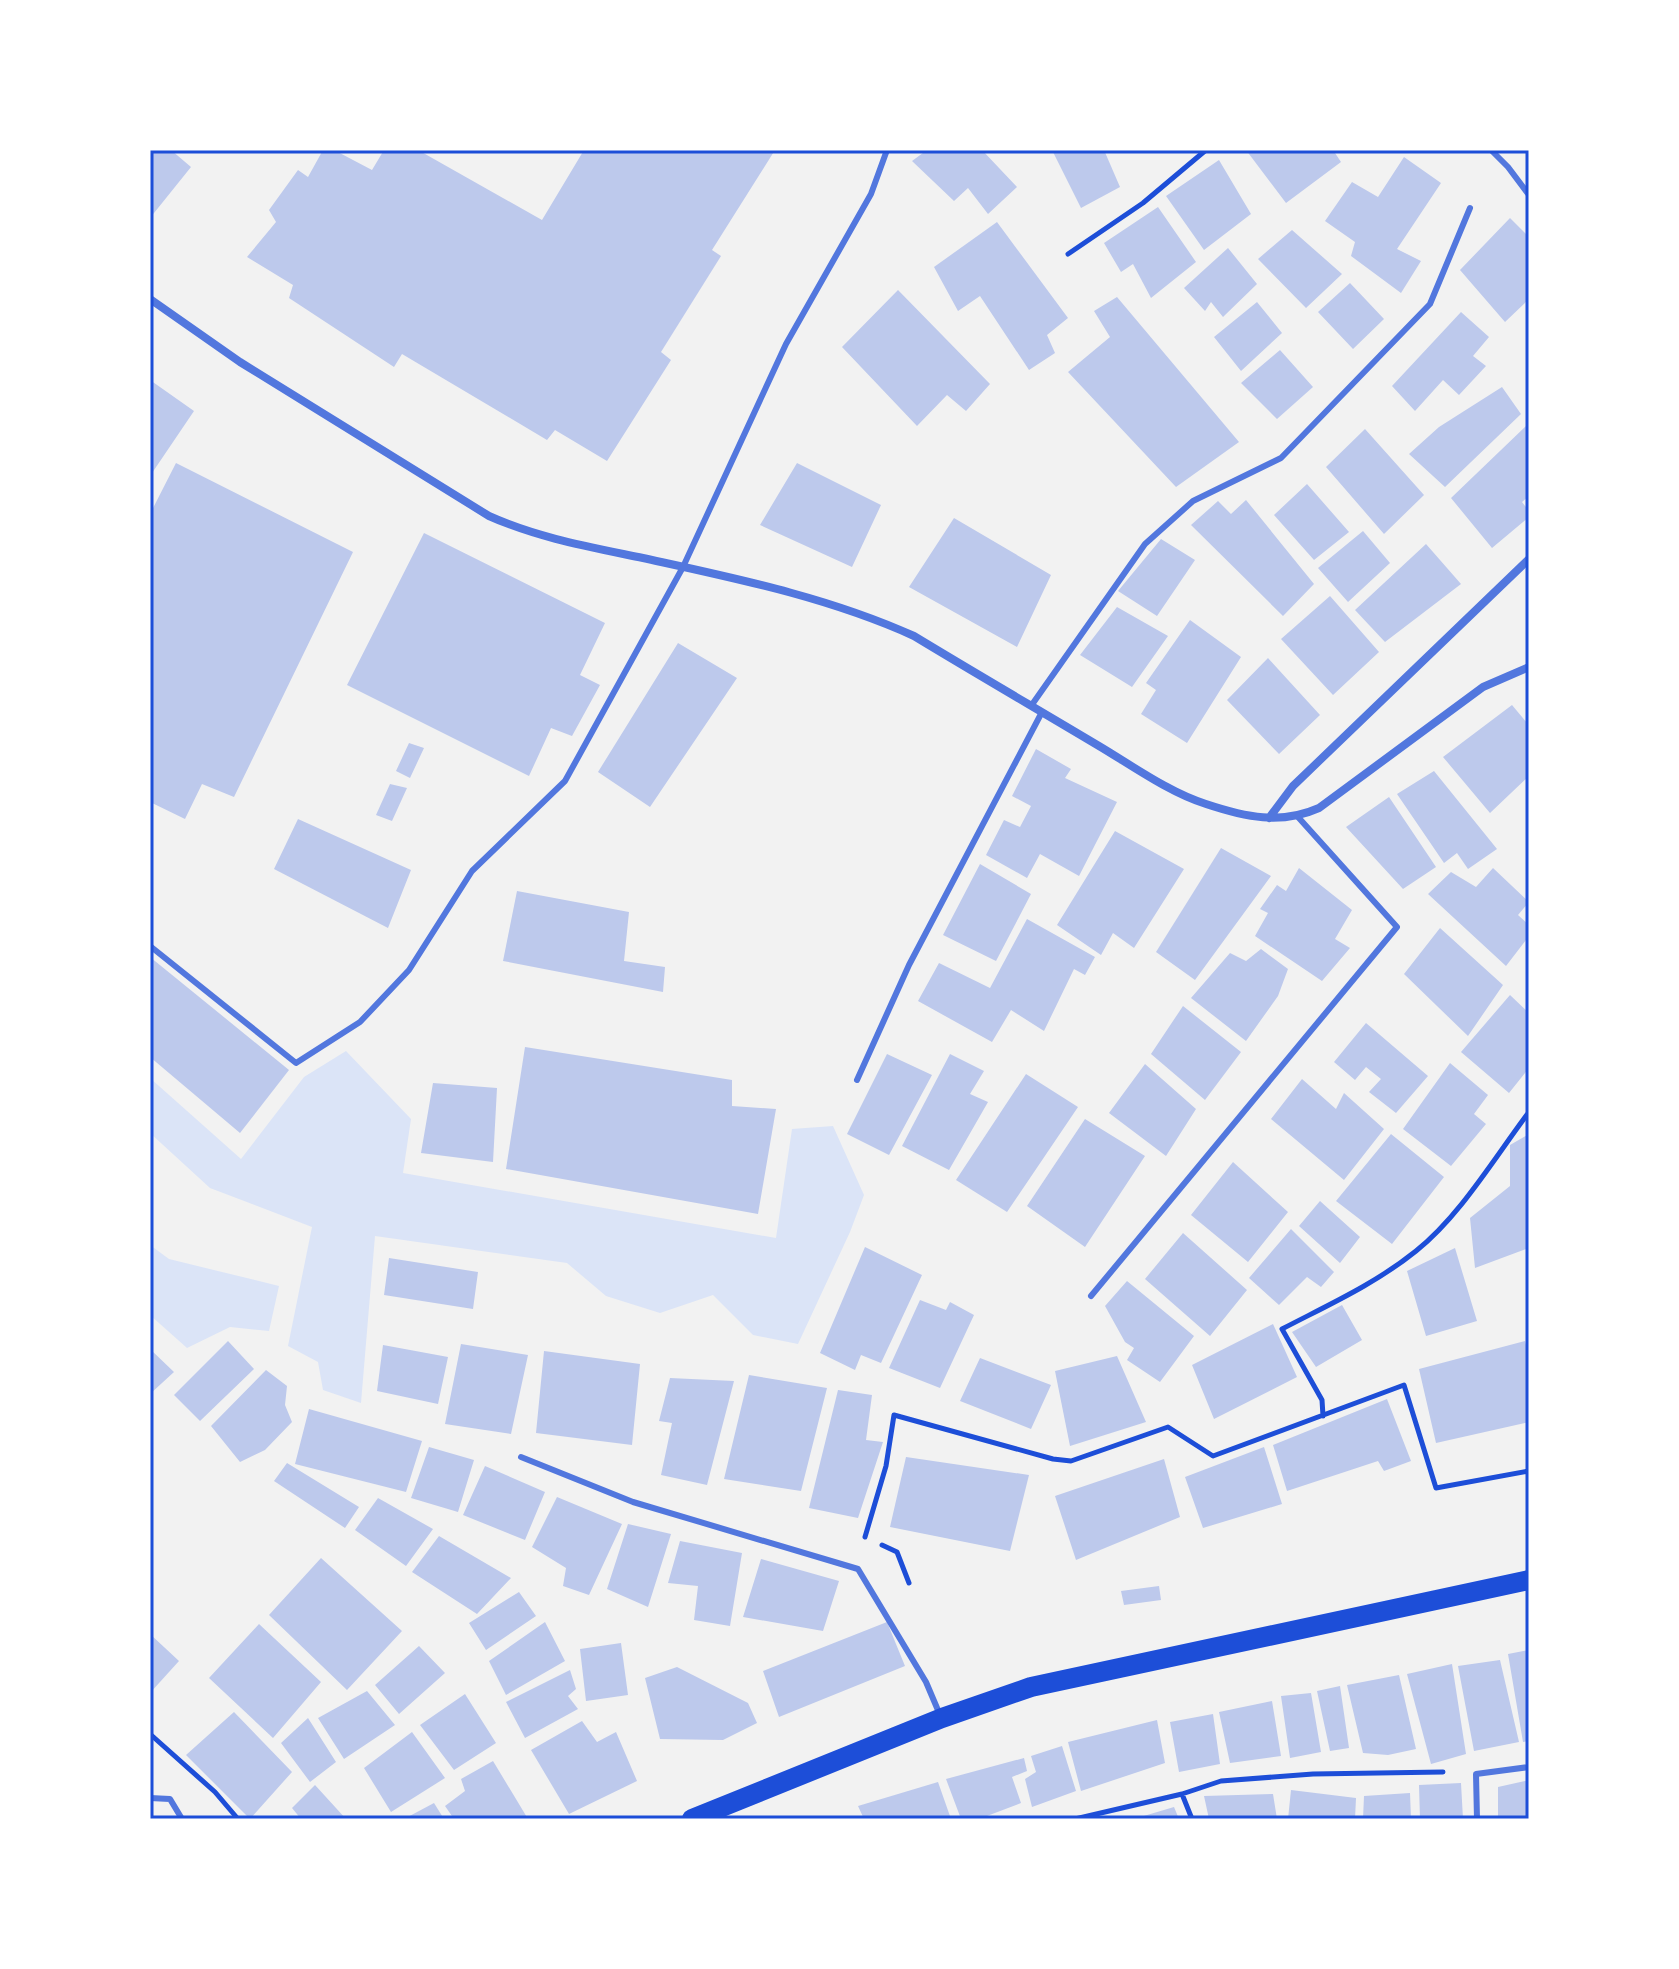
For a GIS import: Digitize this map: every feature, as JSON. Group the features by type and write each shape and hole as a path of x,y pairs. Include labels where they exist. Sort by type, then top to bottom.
{"main road":[{"path":"692,1819 942,1718 1031,1687 1529,1580"}],"street":[{"path":"150,299 240,362 489,516 523,531 683,567 874,618 914,636 1147,774 1202,803 1239,814 1269,818 1298,817 1319,808 1483,687 1529,667"},
{"path":"1269,818 1293,786 1529,559"}],"lane":[{"path":"150,946 296,1063 360,1022 409,970 472,871 565,781 683,567 786,344 871,194 887,150"},
{"path":"1491,150 1529,195"},
{"path":"1031,706 1145,544 1193,501 1281,458 1430,304 1470,208"},
{"path":"857,1080 909,965 1042,712"},
{"path":"1091,1296 1397,927 1298,817"},
{"path":"521,1457 633,1502 858,1569 926,1682 942,1718"},
{"path":"1477,1819 1476,1774 1529,1767"},
{"path":"150,1798 170,1799 182,1819"}],"path":[{"path":"1068,254 1143,203 1206,150"},
{"path":"1323,1416 1322,1400 1282,1329 1377,1280 1419,1249 1454,1211 1529,1112"},
{"path":"911,1590 897,1552 865,1537 886,1466 894,1415 1053,1459 1071,1461 1168,1427 1213,1456 1404,1385 1436,1488 1529,1471"},
{"path":"1075,1819 1182,1794 1221,1781 1313,1774 1445,1771 1476,1774"},
{"path":"1182,1794 1192,1819"}],"shaded area":[{"path":"346,1051 411,1119 403,1173 776,1238 792,1129 833,1126 864,1195 798,1344 753,1335 713,1295 660,1313 606,1296 567,1263 375,1236 361,1403 323,1390 318,1362 288,1346 312,1227 210,1188 150,1133 150,1078 241,1159 304,1077"},
{"path":"150,1245 169,1259 279,1286 269,1331 230,1327 187,1348 150,1315"}],"building":[{"path":"150,150 171,150 191,167 150,218"},
{"path":"323,150 334,150 372,170 384,150 418,150 542,220 584,150 775,150 712,250 721,256 661,352 671,360 607,461 555,430 547,440 402,354 394,367 289,298 293,285 247,257 276,222 269,210 298,170 308,177"},
{"path":"927,150 982,150 1017,187 988,214 968,188 954,201 912,161"},
{"path":"1052,150 1104,150 1120,187 1081,208"},
{"path":"1246,150 1333,150 1341,162 1286,203"},
{"path":"1404,157 1441,183 1397,249 1421,261 1401,293 1351,256 1355,242 1325,221 1352,182 1378,197"},
{"path":"1219,160 1251,214 1204,250 1166,196"},
{"path":"1158,207 1196,262 1151,298 1133,264 1121,272 1104,243"},
{"path":"1510,218 1529,237 1529,299 1505,322 1460,270"},
{"path":"997,222 1068,318 1047,335 1055,353 1029,370 980,296 958,311 934,267"},
{"path":"1292,230 1342,274 1306,308 1258,259"},
{"path":"1228,248 1257,284 1223,317 1211,302 1205,311 1184,288"},
{"path":"1350,283 1384,319 1353,349 1318,312"},
{"path":"898,290 990,384 966,411 947,395 917,426 842,347"},
{"path":"1117,297 1239,442 1176,487 1068,372 1110,337 1094,311"},
{"path":"1257,302 1282,333 1241,371 1214,337"},
{"path":"1461,312 1489,337 1473,356 1486,366 1459,395 1443,380 1415,411 1392,386"},
{"path":"1280,350 1313,387 1277,419 1241,383"},
{"path":"150,380 194,411 150,476"},
{"path":"1502,387 1521,414 1445,487 1409,454 1439,427"},
{"path":"1526,426 1529,430 1529,496 1522,502 1529,511 1529,517 1492,548 1451,498"},
{"path":"1365,429 1424,495 1384,534 1326,467"},
{"path":"176,463 353,552 234,797 202,784 185,819 150,802 150,514"},
{"path":"797,463 881,505 852,567 760,525"},
{"path":"1307,484 1349,532 1314,560 1274,515"},
{"path":"1246,500 1314,584 1283,616 1191,525 1218,501 1231,514"},
{"path":"954,518 1051,575 1017,647 909,587"},
{"path":"1363,531 1390,563 1348,602 1318,568"},
{"path":"424,533 605,623 580,675 600,685 572,736 551,728 529,776 347,685"},
{"path":"1161,539 1195,560 1157,616 1118,591"},
{"path":"1426,544 1461,584 1385,642 1355,610"},
{"path":"1330,596 1379,652 1333,695 1281,639"},
{"path":"1117,607 1168,636 1132,687 1080,655"},
{"path":"1190,620 1241,657 1187,743 1141,714 1156,690 1146,683"},
{"path":"678,643 737,678 650,807 598,772"},
{"path":"1268,658 1320,715 1279,754 1227,700"},
{"path":"1512,705 1528,724 1529,776 1490,813 1443,757"},
{"path":"409,743 424,748 410,778 396,771"},
{"path":"1036,749 1071,769 1065,778 1117,802 1079,876 1040,854 1027,878 986,855 1004,820 1020,827 1031,806 1012,796"},
{"path":"1434,771 1497,849 1468,869 1457,853 1444,863 1397,794"},
{"path":"390,784 407,788 392,821 376,815"},
{"path":"1389,797 1436,867 1403,889 1346,827"},
{"path":"298,819 411,870 388,928 274,869"},
{"path":"1115,831 1184,869 1134,948 1113,933 1101,955 1057,925"},
{"path":"1221,848 1271,876 1195,980 1156,952"},
{"path":"980,864 1031,894 996,961 943,935"},
{"path":"1299,868 1352,910 1335,939 1350,948 1322,981 1255,936 1268,913 1260,909 1277,885 1286,891"},
{"path":"1493,868 1529,902 1518,915 1529,925 1529,936 1506,966 1428,894 1451,872 1476,887"},
{"path":"517,891 629,912 624,961 665,967 663,992 503,961"},
{"path":"1027,919 1095,957 1085,975 1074,969 1044,1031 1011,1010 992,1042 918,1001 939,963 990,988"},
{"path":"1440,928 1503,985 1468,1036 1404,974"},
{"path":"1261,949 1288,969 1278,996 1246,1041 1191,998 1230,953 1246,961"},
{"path":"150,957 289,1070 240,1133 150,1057"},
{"path":"1510,995 1529,1013 1529,1068 1509,1093 1461,1052"},
{"path":"1183,1006 1241,1052 1205,1100 1151,1054"},
{"path":"1366,1023 1428,1076 1396,1113 1369,1092 1381,1079 1366,1067 1355,1080 1334,1062"},
{"path":"525,1047 732,1080 732,1106 776,1109 758,1214 506,1169"},
{"path":"887,1054 932,1075 889,1155 847,1134"},
{"path":"950,1054 984,1071 970,1094 988,1102 949,1170 902,1146"},
{"path":"1450,1063 1488,1095 1474,1114 1486,1124 1451,1166 1403,1129"},
{"path":"1145,1064 1196,1109 1166,1156 1109,1113"},
{"path":"1026,1074 1078,1107 1007,1212 956,1180"},
{"path":"1302,1079 1336,1109 1344,1093 1384,1129 1344,1180 1271,1119"},
{"path":"433,1083 497,1088 493,1162 421,1153"},
{"path":"1085,1119 1145,1156 1085,1247 1027,1206"},
{"path":"1391,1134 1444,1177 1392,1244 1336,1201"},
{"path":"1529,1134 1529,1248 1475,1268 1470,1218 1510,1186 1510,1145"},
{"path":"1233,1162 1288,1212 1248,1262 1191,1215"},
{"path":"1320,1201 1360,1237 1340,1263 1299,1226"},
{"path":"1291,1229 1334,1272 1321,1287 1307,1277 1279,1305 1249,1278"},
{"path":"1183,1233 1247,1290 1210,1336 1145,1279"},
{"path":"865,1247 922,1275 881,1363 861,1355 855,1370 820,1353"},
{"path":"1455,1248 1477,1321 1426,1336 1407,1271"},
{"path":"389,1258 478,1272 473,1309 384,1295"},
{"path":"1127,1281 1194,1336 1160,1382 1127,1360 1134,1348 1125,1342 1105,1306"},
{"path":"920,1300 946,1310 950,1302 974,1315 940,1388 889,1368"},
{"path":"1342,1305 1362,1340 1316,1367 1292,1332"},
{"path":"1273,1324 1297,1377 1214,1419 1192,1365"},
{"path":"228,1341 254,1369 200,1421 174,1395"},
{"path":"1525,1341 1529,1356 1529,1422 1436,1443 1419,1369"},
{"path":"461,1344 528,1355 511,1434 445,1424"},
{"path":"383,1345 448,1357 438,1404 377,1391"},
{"path":"150,1349 174,1372 150,1394"},
{"path":"544,1351 640,1364 632,1445 536,1433"},
{"path":"1117,1356 1146,1422 1070,1446 1055,1371"},
{"path":"980,1358 1051,1385 1031,1429 960,1401"},
{"path":"266,1370 287,1386 285,1405 292,1422 265,1450 240,1462 211,1426"},
{"path":"749,1375 827,1388 801,1491 724,1479"},
{"path":"670,1378 734,1381 707,1485 661,1475 672,1423 659,1421"},
{"path":"838,1390 872,1395 866,1440 883,1442 858,1518 809,1508"},
{"path":"1387,1399 1411,1461 1384,1471 1378,1461 1287,1491 1273,1445"},
{"path":"309,1409 422,1441 406,1492 295,1464"},
{"path":"429,1447 474,1460 458,1512 411,1498"},
{"path":"1264,1447 1282,1504 1203,1528 1185,1477"},
{"path":"906,1457 1029,1475 1010,1551 890,1527"},
{"path":"1164,1459 1180,1517 1076,1560 1055,1496"},
{"path":"287,1463 359,1507 345,1528 274,1481"},
{"path":"485,1466 545,1492 525,1540 463,1515"},
{"path":"557,1497 622,1524 589,1595 563,1586 566,1568 532,1547"},
{"path":"378,1498 433,1529 406,1566 355,1530"},
{"path":"628,1524 671,1534 648,1607 607,1589"},
{"path":"439,1536 511,1578 477,1614 412,1572"},
{"path":"680,1541 742,1553 730,1626 694,1620 698,1586 668,1583"},
{"path":"321,1558 402,1631 347,1690 269,1615"},
{"path":"761,1559 839,1581 823,1631 743,1617"},
{"path":"1159,1586 1161,1600 1124,1605 1121,1591"},
{"path":"519,1592 536,1616 486,1650 469,1623"},
{"path":"545,1622 565,1661 506,1695 489,1661"},
{"path":"887,1622 905,1666 779,1717 763,1671"},
{"path":"259,1624 321,1682 273,1738 209,1678"},
{"path":"150,1634 179,1661 150,1693"},
{"path":"621,1643 628,1695 586,1701 580,1649"},
{"path":"419,1646 445,1673 399,1714 375,1685"},
{"path":"1529,1650 1529,1741 1523,1742 1508,1654"},
{"path":"1500,1660 1519,1742 1474,1751 1458,1666"},
{"path":"1452,1664 1466,1754 1431,1764 1407,1674"},
{"path":"677,1667 748,1703 757,1723 723,1740 660,1739 645,1678"},
{"path":"570,1670 576,1689 568,1696 578,1709 525,1738 506,1702"},
{"path":"1399,1675 1416,1749 1388,1755 1363,1753 1347,1685"},
{"path":"1340,1686 1349,1748 1330,1751 1317,1691"},
{"path":"367,1691 395,1725 344,1759 318,1718"},
{"path":"1311,1693 1321,1752 1290,1758 1281,1696"},
{"path":"465,1694 496,1743 454,1770 420,1725"},
{"path":"1272,1701 1281,1756 1230,1763 1219,1712"},
{"path":"234,1712 292,1772 250,1819 186,1755"},
{"path":"1213,1714 1220,1764 1179,1772 1170,1722"},
{"path":"308,1718 336,1762 310,1782 281,1743"},
{"path":"1157,1720 1165,1763 1081,1791 1068,1742"},
{"path":"582,1721 597,1742 616,1732 637,1781 569,1814 531,1750"},
{"path":"412,1732 445,1778 391,1812 364,1768"},
{"path":"1062,1746 1076,1791 1032,1807 1025,1779 1036,1772 1031,1756"},
{"path":"1024,1758 1027,1771 1012,1777 1021,1803 979,1819 961,1819 946,1779"},
{"path":"493,1761 528,1819 454,1819 445,1806 465,1791 461,1779"},
{"path":"1529,1780 1529,1819 1498,1819 1498,1787"},
{"path":"938,1782 951,1819 864,1819 858,1806"},
{"path":"1461,1783 1463,1819 1420,1819 1419,1785"},
{"path":"315,1785 346,1819 301,1819 292,1808"},
{"path":"1291,1790 1356,1798 1355,1819 1288,1819"},
{"path":"1410,1793 1411,1819 1363,1819 1364,1796"},
{"path":"1273,1794 1277,1819 1209,1819 1204,1796"},
{"path":"434,1803 444,1819 404,1819"},
{"path":"1174,1807 1179,1819 1137,1819 1137,1818"}]}
